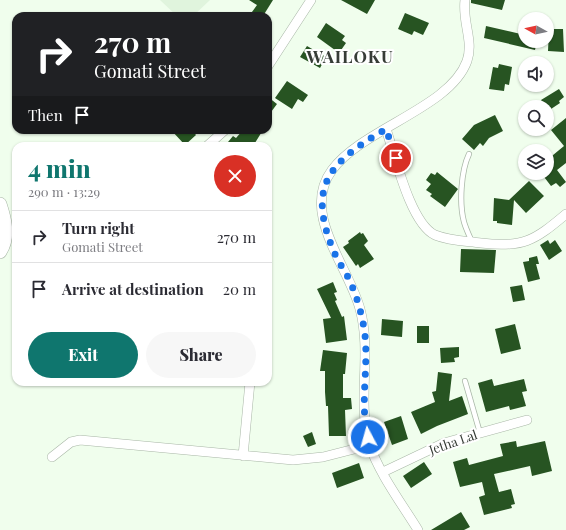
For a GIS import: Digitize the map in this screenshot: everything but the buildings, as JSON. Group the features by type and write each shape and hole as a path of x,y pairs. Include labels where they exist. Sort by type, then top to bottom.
{"street":[{"path":"272,60 311,0"},
{"path":"418,530 383,472 370,445 366,429 366,357 360,308 348,278 334,252 323,218 321,195 332,170 355,148 435,98 454,82 464,68 470,43 465,23 465,0"},
{"path":"386,129 410,202 418,218 429,231 435,235 455,241 499,246 525,242 532,240 566,214"},
{"path":"212,142 220,134"},
{"path":"0,204 5,218 6,234 0,252"},
{"path":"243,456 250,386"},
{"name":"Jetha Lal","path":"383,472 429,449 480,432 527,420"},
{"path":"52,457 71,442 86,440 293,460 311,459 370,445"}],"lane":[{"path":"469,154 464,168 462,198 464,221 472,242"},
{"path":"465,381 480,432"}],"shaded area":[{"path":"160,0 210,0 197,12 173,12"}],"district":[{"name":"WAILOKU","path":"350,57"}],"route":[{"path":"368,437 366,429 366,357 364,330 360,308 348,278 334,252 323,218 321,195 332,170 355,148 386,129 396,158"}]}
